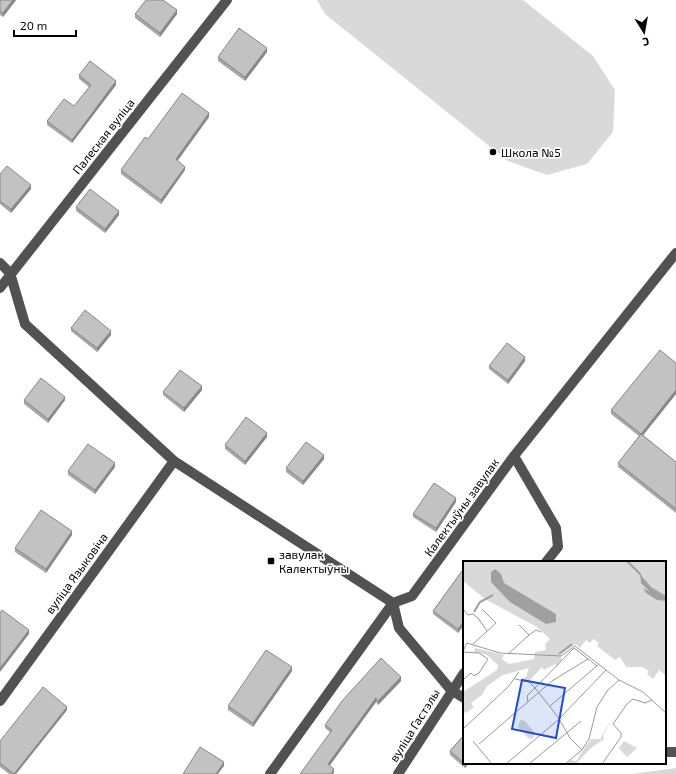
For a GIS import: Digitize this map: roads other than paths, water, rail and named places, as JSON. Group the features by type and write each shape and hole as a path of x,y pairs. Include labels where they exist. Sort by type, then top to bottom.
{"street":[{"name":"Палеская вуліца","path":"0,288 10,273 226,0"},
{"name":"Калектыўны завулак","path":"393,603 412,596 514,456 676,253"},
{"path":"0,263 10,273 25,324 174,461 393,603 270,774"},
{"path":"514,456 556,528 558,546 547,561"},
{"name":"вуліца Языковіча","path":"0,701 174,461"},
{"name":"вуліца Гастэлы","path":"393,603 399,628 451,690 463,697"},
{"name":"вуліца Гастэлы","path":"398,774 451,690 463,674"}],"place":[{"name":"Школа №5","path":"493,152"},
{"name":"завулак Калектыўны","path":"271,561"}]}
